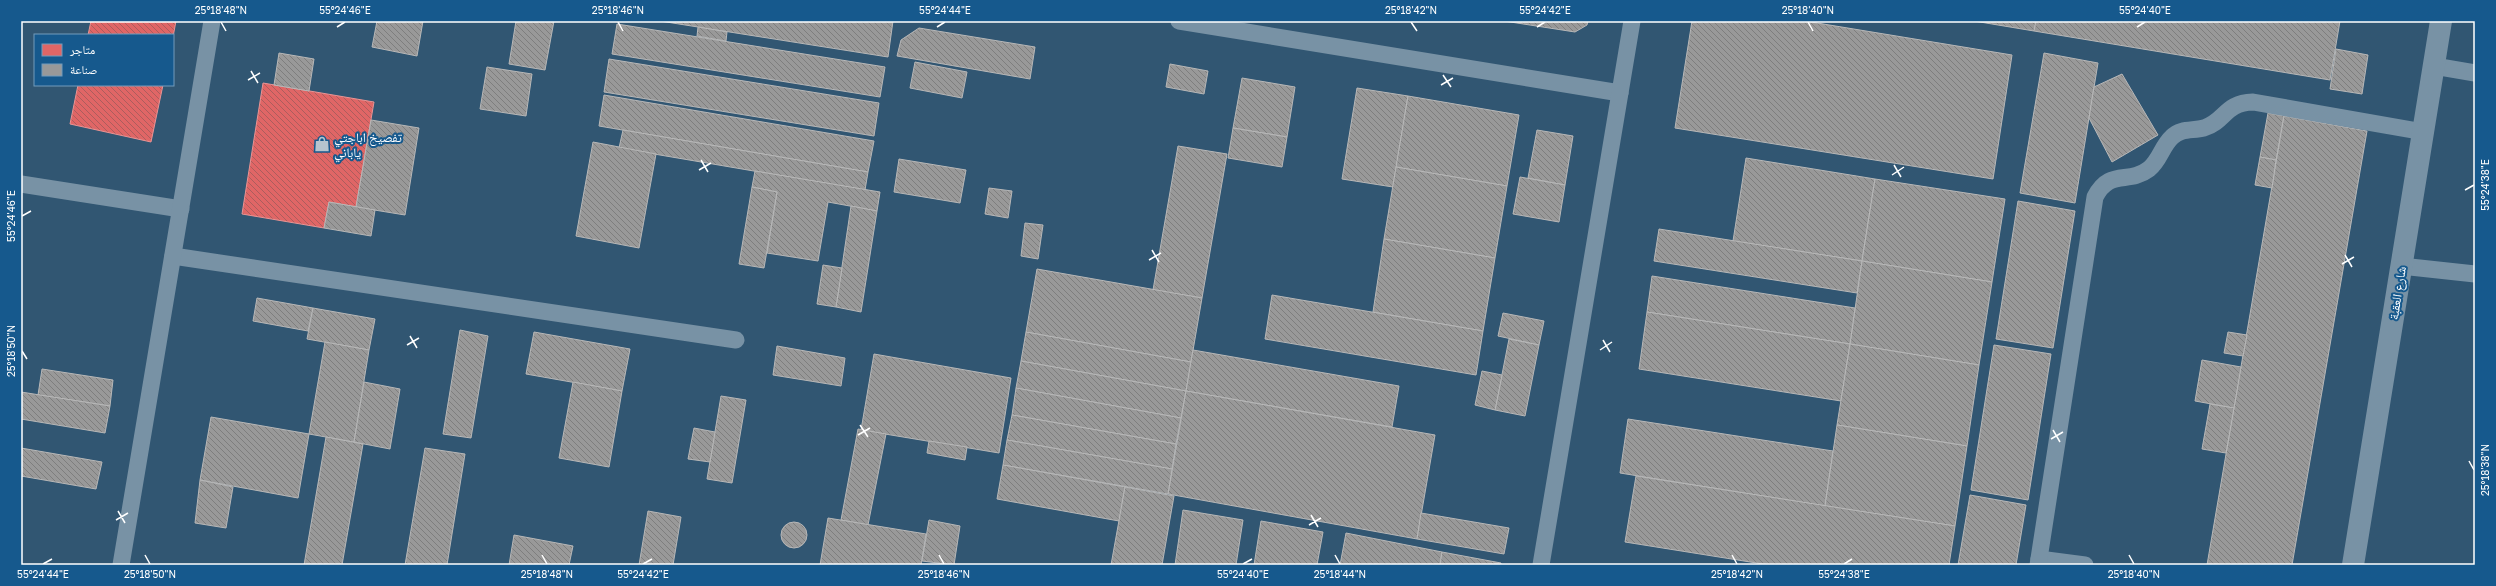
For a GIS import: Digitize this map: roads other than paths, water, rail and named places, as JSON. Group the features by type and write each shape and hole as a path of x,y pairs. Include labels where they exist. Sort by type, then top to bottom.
{"street":[{"name":"شارع العقبة","path":"2353,565 2441,21"}],"lane":[{"path":"121,565 212,21"},
{"path":"1179,21 1620,92"},
{"path":"1541,565 1632,21"},
{"path":"2434,66 2475,73"},
{"path":"2085,565 2038,562 2095,197 2101,187 2110,179 2136,176 2149,169 2159,159 2171,137 2181,131 2204,128 2214,123 2231,106 2242,102 2253,102 2424,132"},
{"path":"21,184 181,209"},
{"path":"173,256 736,340"},
{"path":"2401,266 2475,274"}],"place":[{"name":"تفصيخ اباجتي ياباني","path":"322,144"}]}
